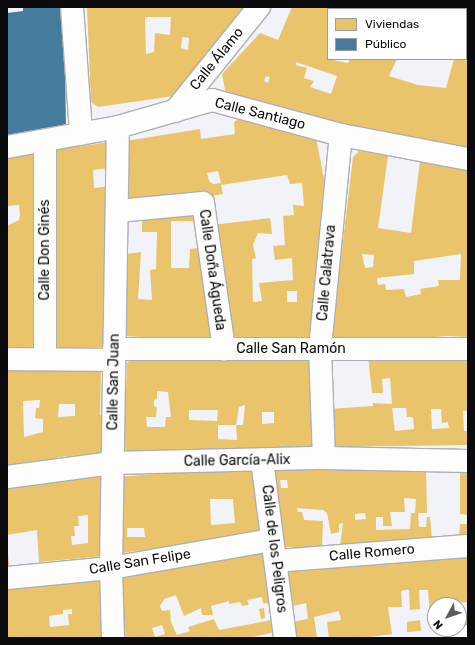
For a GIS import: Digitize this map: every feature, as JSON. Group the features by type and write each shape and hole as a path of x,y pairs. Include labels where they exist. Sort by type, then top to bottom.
{"street":[{"path":"72,7 81,134"},
{"name":"Calle Álamo","path":"175,111 259,7"},
{"name":"Calle Santiago","path":"7,147 118,127 212,100 341,135 468,159"},
{"name":"Calle San Juan","path":"113,638 111,568 112,463 118,211 118,127"},
{"name":"Calle Calatrava","path":"324,458 320,348 341,135"},
{"name":"Calle Don Ginés","path":"45,358 46,141"},
{"name":"Calle Doña Águeda","path":"118,211 203,203 224,349"},
{"name":"Calle San Ramón","path":"7,359 224,349 468,349"},
{"name":"Calle García-Alix","path":"7,477 112,463 324,458 468,461"},
{"name":"Calle de los Peligros","path":"262,460 271,540 276,561 285,638"},
{"name":"Calle San Felipe","path":"7,578 111,568 271,540"},
{"name":"Calle Romero","path":"276,561 468,546"},
{"path":"457,638 468,636"}],"building: Viviendas":[{"path":"87,7 240,7 245,9 174,96 98,107 91,102","holes":["145,17 171,17 170,35 155,33 154,52 146,54","182,37 189,38 188,50 181,48"]},
{"path":"292,7 327,8 327,60 348,63 350,60 397,60 389,76 418,85 446,88 454,60 468,59 468,147 429,140 428,145 226,95 222,74 260,33 278,40","holes":["296,62 337,76 331,94 310,87 314,81 304,78 307,68 296,65","266,76 270,77 268,83 264,81"]},
{"path":"387,7 423,7 422,8"},
{"path":"246,115 316,137 325,184 314,340 230,338 212,225 270,218 272,234 258,233 253,245 256,258 252,259 253,302 262,301 259,283 293,280 292,258 275,260 273,246 285,245 283,216 294,215 293,205 304,206 302,183 290,184 287,175 221,185 223,194 208,197 127,202 126,141 200,129 201,139 235,134 234,122","holes":["218,171 221,183 213,184 209,181 207,173","287,291 297,291 297,302 287,302"]},
{"path":"110,142 110,168 93,170 94,188 111,186 107,343 102,347 53,347 54,150"},
{"path":"359,151 388,156 378,228 411,233 420,161 468,168 468,337 446,336 394,341 331,341 353,157","holes":["362,254 374,255 373,267 365,268","461,254 460,280 438,280 439,286 420,289 421,294 406,297 404,289 386,290 385,284 378,285 377,278 414,274 414,261"]},
{"path":"38,153 38,349 7,350 7,226 19,220 20,216 19,205 7,206 7,157"},
{"path":"197,209 199,221 171,221 171,268 189,268 190,249 203,247 216,337 173,339 126,336 126,254 141,252 138,299 152,300 150,270 156,269 157,232 142,232 142,212"},
{"path":"137,354 311,354 315,452 130,454 124,448 127,363","holes":["157,391 168,392 171,417 166,417 165,427 147,427 146,417 156,417 157,407 154,406 154,400 157,399","245,405 243,425 236,425 239,407","189,410 218,410 217,421 189,420","262,412 274,412 274,423 262,424","218,425 236,425 237,440 218,439"]},
{"path":"368,356 468,356 468,411 463,411 464,431 468,431 468,445 331,447 329,409 373,406 373,403 392,404 390,378 382,379 383,393 372,393","holes":["392,408 406,408 407,417 413,417 414,429 395,431","431,409 441,409 442,423 448,422 449,428 432,429"]},
{"path":"7,368 101,372 100,415 106,415 106,453 58,457 58,459 7,465","holes":["40,400 39,408 36,408 35,418 43,419 43,432 24,437 23,401","59,404 75,404 75,416 58,417"]},
{"path":"257,469 264,533 122,553 120,477 176,472","holes":["210,499 233,499 235,523 211,525","127,528 144,528 145,537 127,537"]},
{"path":"272,469 426,470 427,513 418,513 419,527 426,527 427,517 430,517 432,541 340,546 343,523 339,524 339,532 331,534 327,513 323,510 297,508 298,512 302,512 304,520 323,521 322,547 280,547","holes":["280,480 287,480 288,488 281,488","404,498 416,499 415,513 411,513 410,529 376,530 376,517 383,517 383,526 392,526 390,512 405,512","365,513 366,519 355,520 355,514"]},
{"path":"460,471 468,471 468,515 460,514"},
{"path":"101,476 104,556 39,562 37,530 7,535 7,488","holes":["88,515 88,543 72,545 71,536 75,536 74,526 79,526 78,516"]},
{"path":"460,524 468,524 468,538 459,539"},
{"path":"7,544 9,565 7,565"},
{"path":"266,549 270,604 263,603 262,597 247,600 249,605 242,606 240,602 229,604 229,601 211,606 213,615 202,615 201,608 184,616 176,595 164,599 160,606 162,611 170,610 171,622 177,635 190,631 188,627 214,619 219,630 277,619 278,631 250,638 123,638 121,574","holes":["162,625 165,634 155,637 152,628"]},
{"path":"468,554 468,602 467,597 429,597 428,590 419,590 420,609 410,610 409,590 405,590 401,591 402,607 388,607 392,634 363,638 329,638 327,622 341,620 339,611 314,617 317,638 292,638 291,622 308,619 306,603 289,607 284,567"},
{"path":"96,578 100,582 103,638 7,638 7,586","holes":["72,609 72,614 68,614 69,625 50,627 49,616 63,614 63,610"]},
{"path":"264,608 265,618 261,619 259,609"},
{"path":"467,613 468,613 467,625"},
{"path":"420,620 421,631 407,632 407,622"}],"building: Público":[{"path":"23,7 64,7 66,130 7,135 7,13 23,11"}]}
